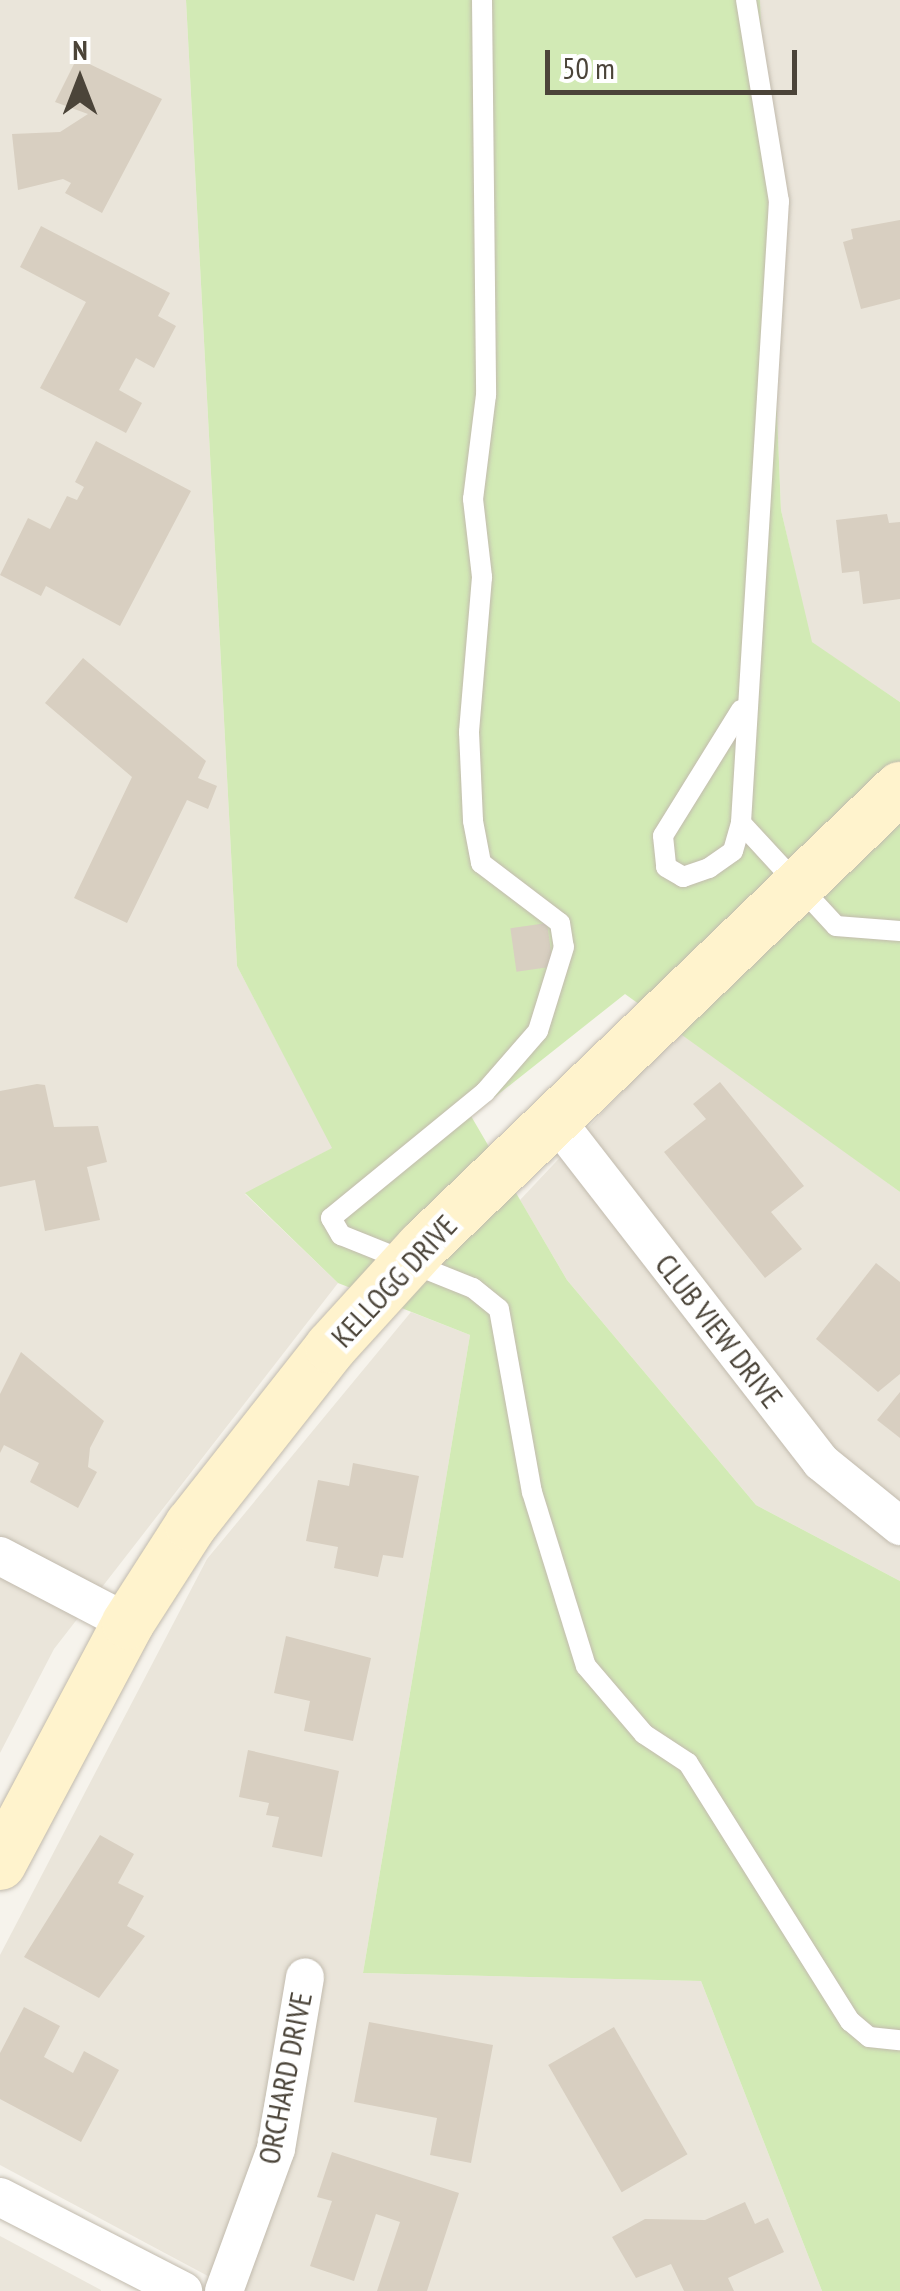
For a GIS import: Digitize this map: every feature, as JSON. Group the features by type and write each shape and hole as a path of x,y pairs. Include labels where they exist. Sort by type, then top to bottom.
{"main road":[{"name":"KELLOGG DRIVE","path":"0,1864 128,1624 261,1431 411,1260 900,788"}],"street":[{"name":"CLUB VIEW DRIVE","path":"554,1120 821,1462 900,1526"},
{"path":"0,1556 128,1624"},
{"name":"ORCHARD DRIVE","path":"224,2291 276,2149 305,1977"},
{"path":"0,2197 182,2291"}],"lane":[{"path":"482,0 486,395 473,499 482,577 469,732 473,821 481,863 560,923 564,947 538,1031 484,1092 331,1218 341,1235 411,1260 500,1309 532,1492 586,1666 644,1734 688,1764 850,2021 870,2037 900,2040"},
{"path":"742,708 664,836 666,868 684,877 709,868 732,851 741,823 742,708 779,201 746,0"},
{"path":"741,823 795,888 836,926 900,930"}],"shaded area":[{"path":"0,0 186,0 237,966 333,1148 245,1194 338,1283 54,1649 0,1753"},
{"path":"760,0 900,0 900,702 811,642 781,510"},
{"path":"680,1030 900,1192 900,1581 756,1505 567,1280 520,1200"},
{"path":"411,1312 470,1335 363,1973 701,1981 822,2291 236,2291 0,2165 0,1955 207,1559"},
{"path":"0,2236 101,2290 101,2291 0,2291"}],"green space":[{"path":"186,0 760,0 781,510 812,642 900,702 900,1192 625,994 471,1116 567,1280 756,1505 900,1581 900,2291 822,2291 701,1981 363,1973 470,1335 338,1283 245,1193 332,1148 237,966"}],"building":[{"path":"77,58 162,99 102,213 65,193 71,183 63,179 18,190 12,134 60,132 88,114 55,102"},
{"path":"900,220 900,299 861,309 843,242 853,239 851,229"},
{"path":"41,226 170,293 158,316 176,326 154,368 136,358 119,390 142,403 126,433 40,388 86,302 20,267"},
{"path":"96,441 191,491 120,626 46,586 41,596 0,575 28,518 50,529 67,496 77,500 84,487 75,482"},
{"path":"887,514 889,523 900,522 900,599 863,604 859,571 842,573 836,520"},
{"path":"83,658 206,761 198,778 217,786 208,809 187,800 127,923 74,898 132,777 45,703"},
{"path":"547,923 553,967 516,972 510,928"},
{"path":"720,1082 804,1186 771,1212 802,1249 765,1278 664,1152 706,1119 693,1104"},
{"path":"45,1085 54,1127 98,1126 107,1162 87,1167 100,1220 45,1231 35,1180 0,1187 0,1091"},
{"path":"876,1263 900,1282 900,1374 878,1392 816,1339"},
{"path":"21,1352 104,1421 90,1448 88,1467 97,1472 78,1508 30,1482 39,1463 4,1445 0,1453 0,1394"},
{"path":"900,1392 900,1438 877,1420"},
{"path":"353,1463 419,1476 403,1558 383,1555 378,1577 334,1568 338,1547 306,1541 318,1480 349,1486"},
{"path":"286,1636 371,1658 353,1741 304,1731 310,1701 274,1693"},
{"path":"248,1750 339,1771 322,1857 272,1847 279,1817 266,1815 269,1803 239,1797"},
{"path":"100,1835 134,1854 118,1883 144,1896 127,1926 145,1936 99,1998 24,1957"},
{"path":"24,2007 60,2026 44,2057 73,2073 84,2051 119,2070 81,2142 0,2099 0,2053"},
{"path":"369,2022 493,2045 471,2163 430,2155 437,2118 354,2102"},
{"path":"614,2027 687,2154 622,2192 548,2065"},
{"path":"332,2152 459,2193 427,2291 377,2291 400,2222 376,2214 354,2281 310,2266 332,2201 317,2197"},
{"path":"745,2202 755,2224 768,2218 784,2252 728,2278 734,2291 684,2291 671,2264 636,2278 612,2237 645,2219 705,2220"}]}
